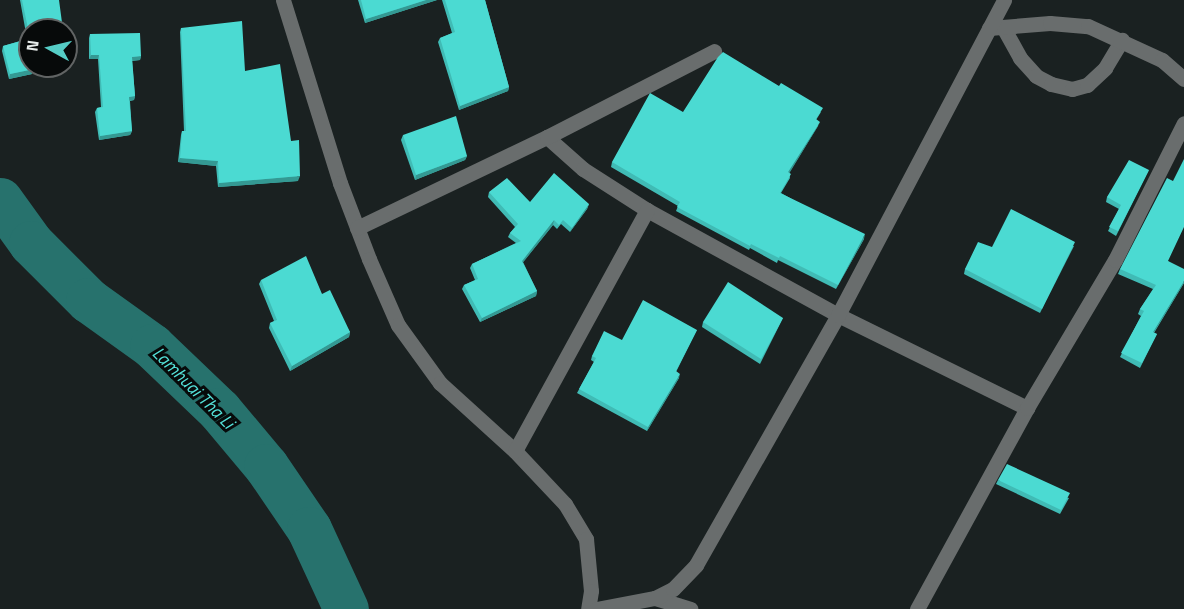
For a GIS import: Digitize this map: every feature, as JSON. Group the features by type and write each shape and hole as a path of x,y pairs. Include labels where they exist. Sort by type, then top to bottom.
{"street":[{"path":"283,0 340,183 398,325 440,383 515,451 565,504 586,539 591,591 588,609"},
{"path":"596,609 655,598 673,589 696,565 838,315 996,28 1004,0"},
{"path":"996,28 1050,23 1088,26 1162,60 1184,79"},
{"path":"996,28 1036,76 1051,84 1072,89 1088,85 1105,68 1122,40"},
{"path":"357,228 714,51"},
{"path":"917,609 1027,408 1115,260 1184,123"},
{"path":"546,136 583,169 646,210 838,315 1027,408"},
{"path":"515,451 646,210"},
{"path":"655,598 690,609"}],"building":[{"path":"22,0 59,0 61,18 26,18"},
{"path":"361,0 426,0 366,19"},
{"path":"445,0 485,0 509,87 460,106 440,38 455,32"},
{"path":"242,21 245,71 280,64 291,141 299,140 300,176 219,183 218,161 180,158 182,131 186,131 181,28"},
{"path":"140,33 141,56 132,57 135,96 129,97 132,131 100,136 97,108 103,107 99,55 91,55 90,34"},
{"path":"18,42 18,72 10,74 3,46"},
{"path":"723,52 779,86 781,83 823,108 816,119 820,122 788,172 791,174 780,193 865,234 838,285 780,256 779,258 751,244 750,246 677,207 680,202 612,162 650,93 683,112"},
{"path":"456,116 467,156 416,175 403,135"},
{"path":"1184,159 1184,227 1168,261 1184,269 1184,281 1153,332 1157,334 1142,363 1121,353 1144,311 1140,309 1156,285 1120,269 1167,178 1173,181"},
{"path":"1129,160 1149,170 1118,231 1109,227 1121,205 1107,197"},
{"path":"554,173 589,204 572,228 563,220 559,225 554,220 522,261 537,291 482,318 464,285 478,279 472,264 521,241 510,233 518,224 489,192 507,178 530,202"},
{"path":"1011,209 1075,242 1042,309 965,269 978,242 992,247"},
{"path":"306,256 322,294 330,290 350,332 292,366 270,323 277,320 261,280"},
{"path":"728,282 783,318 761,359 703,322"},
{"path":"643,300 697,330 676,371 680,374 648,427 579,389 596,358 592,356 604,331 622,340"},
{"path":"1007,464 1070,493 1061,510 998,480"}],"waterway":[{"name":"Lamhuai Tha Li","path":"0,200 31,243 88,300 152,346 219,410 266,466 309,529 346,609"}]}
